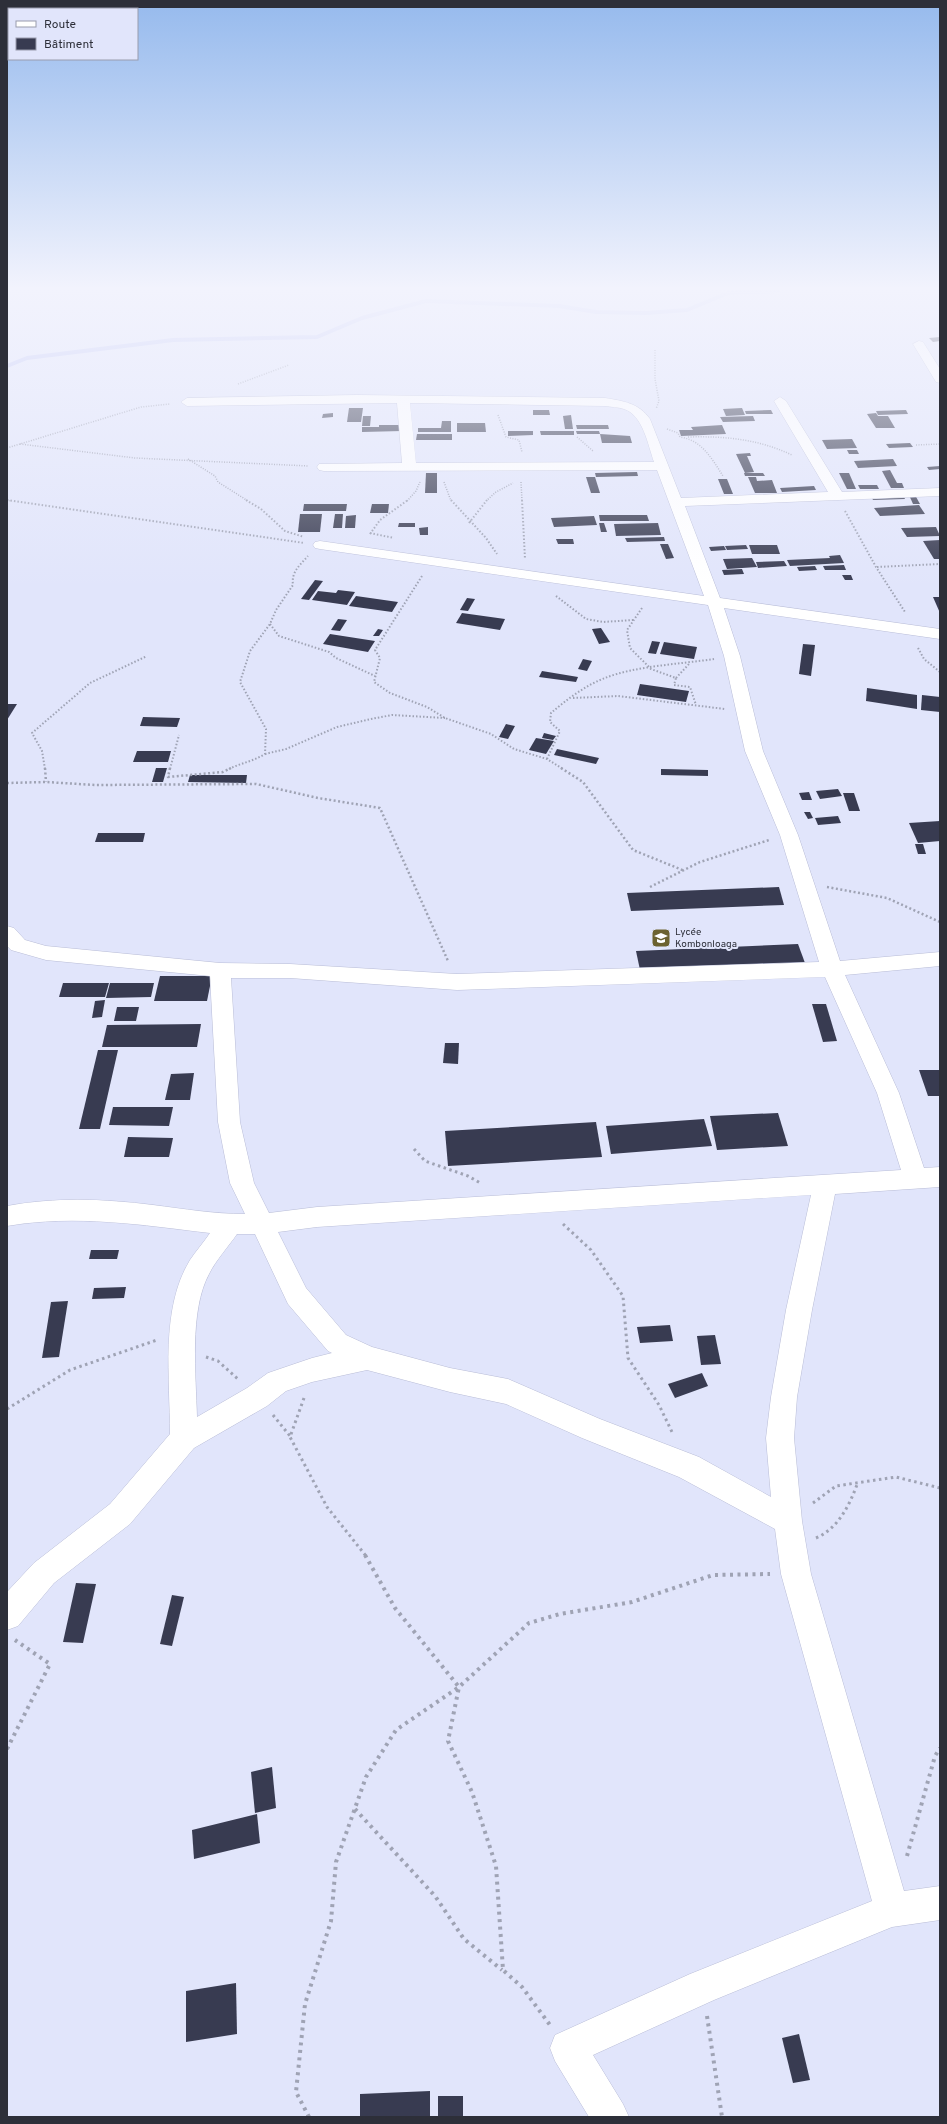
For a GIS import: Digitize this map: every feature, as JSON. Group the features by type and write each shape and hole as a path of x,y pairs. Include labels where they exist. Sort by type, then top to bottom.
{"street":[{"path":"403,400 409,448 409,467"},
{"path":"187,402 403,400 618,404 628,406 644,419 714,601 732,656 754,751 789,834 832,969 888,1093 916,1179"},
{"path":"780,401 837,495"},
{"path":"324,468 662,466"},
{"path":"677,502 940,492"},
{"path":"320,545 940,634"},
{"path":"7,933 18,945 46,953 220,970 290,970 457,982 832,969 940,959"},
{"path":"220,970 228,1122 242,1183 297,1296 337,1343 367,1358 450,1380 508,1392 592,1429 689,1467 799,1531"},
{"path":"7,1216 28,1211 82,1209 131,1212 231,1224 263,1224 317,1217 825,1183 940,1177"},
{"path":"825,1183 799,1310 784,1397 780,1438 799,1531 796,1574 892,1910"},
{"path":"184,1439 182,1331 191,1287 195,1276 231,1224"},
{"path":"9,1625 44,1573 120,1514 184,1439 257,1398 277,1382 312,1370 367,1358"},
{"path":"610,2117 568,2048 703,1988 892,1910 940,1903"}],"path":[{"path":"644,419 655,411 659,401 657,390"},
{"path":"7,448 141,407 187,402"},
{"path":"494,402 506,437 519,440 524,467"},
{"path":"644,419 678,433 680,437 733,436 777,447 799,459 817,461"},
{"path":"688,437 707,451 723,476"},
{"path":"20,444 136,458 188,459 324,468"},
{"path":"916,445 940,444"},
{"path":"188,459 215,476 218,482 261,509 285,531 320,545"},
{"path":"409,467 443,474 446,491 450,499 459,508 462,516 486,538 504,561 504,566 548,590 586,619 603,622 633,620"},
{"path":"364,552 372,526 417,492 423,472 427,470"},
{"path":"469,523 480,513 481,506 496,490 521,480 521,574"},
{"path":"837,495 876,567 917,630 914,639 924,659 940,672"},
{"path":"7,500 320,545"},
{"path":"265,754 266,729 240,682 250,651 270,624 276,610 292,585 292,578 296,569 320,545"},
{"path":"432,561 394,617 375,650 380,658 374,682 390,693 427,707 445,718 491,734 514,749 547,759 583,782 633,850 685,871"},
{"path":"876,567 940,564"},
{"path":"661,594 645,604 627,630 630,648 651,669 676,678"},
{"path":"270,624 279,636 329,652 336,658 375,676"},
{"path":"46,782 44,753 40,743 32,733 90,683 147,656"},
{"path":"547,759 560,732 550,722 551,714 571,698 604,678 624,672 732,656"},
{"path":"690,663 676,678 674,685 690,687 694,695 696,705"},
{"path":"571,698 618,696 719,709 745,710"},
{"path":"179,735 168,777 223,772 243,762 257,759 265,754 286,749 337,727 371,719 392,715 445,718"},
{"path":"7,783 46,782 95,785 256,784 318,798 380,808 457,982"},
{"path":"650,887 685,871 700,862 789,834"},
{"path":"803,877 818,885 887,898 940,922"},
{"path":"414,1149 425,1160 468,1176 518,1204"},
{"path":"556,1221 563,1224 591,1250 623,1296 628,1358 659,1404 689,1467"},
{"path":"7,1409 70,1370 182,1331"},
{"path":"312,1370 290,1436 327,1508 370,1562 395,1608 459,1686"},
{"path":"799,1531 836,1486 896,1477 940,1488"},
{"path":"799,1531 823,1534 847,1510 858,1482"},
{"path":"309,2117 296,2092 305,2004 331,1921 336,1862 366,1777 396,1730 459,1686 529,1623 560,1614 632,1602 713,1575 796,1574"},
{"path":"7,1749 50,1664 19,1644 9,1625"},
{"path":"459,1686 448,1742 472,1792 496,1866 503,1970"},
{"path":"907,1859 935,1756 940,1748"},
{"path":"355,1809 435,1896 464,1939 503,1970 522,1988 568,2048"},
{"path":"703,1988 722,2117"}],"building":[{"path":"349,408 363,408 361,422 347,422"},
{"path":"742,408 745,415 726,416 723,409"},
{"path":"533,410 549,410 550,415 533,415"},
{"path":"771,410 773,414 746,414 745,411"},
{"path":"906,410 908,414 878,415 876,411"},
{"path":"333,413 333,417 322,418 323,414"},
{"path":"876,413 878,416 888,416 895,428 876,428 867,414"},
{"path":"571,415 573,429 565,429 563,416"},
{"path":"363,416 371,416 370,426 362,426"},
{"path":"753,416 755,421 723,422 720,417"},
{"path":"442,421 451,421 451,432 418,432 418,428 441,428"},
{"path":"457,423 485,423 486,432 457,432"},
{"path":"379,425 402,425 402,431 362,432 362,427 379,427"},
{"path":"576,425 608,425 609,429 577,429"},
{"path":"722,425 726,434 681,436 679,430 693,430 691,427"},
{"path":"508,431 533,431 533,435 508,436"},
{"path":"540,431 574,431 574,435 541,435"},
{"path":"576,431 599,431 600,434 577,434"},
{"path":"417,434 452,434 452,440 416,440"},
{"path":"600,434 630,436 632,443 602,443"},
{"path":"852,439 857,448 827,449 822,440"},
{"path":"910,443 913,447 889,448 886,444"},
{"path":"847,450 857,450 859,454 849,454"},
{"path":"750,453 751,456 747,456 754,472 745,473 736,454"},
{"path":"893,459 897,466 858,468 854,461"},
{"path":"940,466 940,469 929,470 927,467"},
{"path":"890,470 897,483 902,483 904,488 891,488 882,471"},
{"path":"637,472 638,476 596,477 595,473"},
{"path":"426,473 437,473 437,493 425,493"},
{"path":"744,473 763,473 765,476 745,476"},
{"path":"839,473 849,473 856,489 847,489"},
{"path":"586,477 595,477 600,493 591,493"},
{"path":"748,477 756,477 757,481 772,480 777,493 755,493"},
{"path":"718,479 727,479 733,494 724,494"},
{"path":"858,485 877,485 879,489 860,489"},
{"path":"814,486 816,490 782,492 780,488"},
{"path":"903,495 905,499 873,500 871,496"},
{"path":"909,495 915,495 920,504 913,504"},
{"path":"304,504 347,504 346,511 303,511"},
{"path":"372,504 389,504 388,513 370,513"},
{"path":"919,505 925,514 880,516 874,508"},
{"path":"300,514 322,514 320,532 298,532"},
{"path":"335,514 343,514 342,528 333,528"},
{"path":"356,515 355,528 345,528 346,516"},
{"path":"599,515 647,515 649,521 600,521"},
{"path":"594,516 597,525 554,527 551,518"},
{"path":"399,523 415,523 415,527 398,527"},
{"path":"599,523 604,523 607,532 601,532"},
{"path":"658,523 661,535 616,536 614,524"},
{"path":"428,527 428,535 420,535 419,528"},
{"path":"936,527 940,536 907,537 901,528"},
{"path":"664,537 665,541 627,542 625,538"},
{"path":"556,539 573,539 574,544 558,544"},
{"path":"940,540 940,559 934,559 923,541"},
{"path":"660,544 668,544 674,558 666,559"},
{"path":"746,545 748,549 727,550 725,546"},
{"path":"749,545 777,545 780,554 752,554"},
{"path":"724,546 726,550 711,551 709,547"},
{"path":"840,555 844,563 790,566 787,560 830,558 829,556"},
{"path":"752,558 757,567 727,569 723,559"},
{"path":"784,561 787,566 758,568 756,562"},
{"path":"844,565 846,570 825,570 823,566"},
{"path":"815,566 817,570 799,571 797,567"},
{"path":"742,569 744,574 724,575 722,570"},
{"path":"842,575 851,575 853,580 845,580"},
{"path":"315,580 323,581 309,600 301,599"},
{"path":"338,590 355,592 347,605 312,600 318,591 336,593"},
{"path":"356,596 398,602 392,612 349,606"},
{"path":"933,597 940,597 940,613"},
{"path":"467,598 475,599 468,611 460,610"},
{"path":"462,613 505,619 500,630 456,623"},
{"path":"338,619 347,620 340,631 331,630"},
{"path":"601,628 610,642 599,644 592,629"},
{"path":"378,629 383,630 379,636 373,636"},
{"path":"330,634 375,641 368,652 323,644"},
{"path":"652,641 660,642 656,654 648,653"},
{"path":"664,642 697,647 694,659 660,654"},
{"path":"803,644 815,645 811,676 799,674"},
{"path":"583,659 592,661 587,671 578,669"},
{"path":"542,671 578,677 576,682 539,677"},
{"path":"640,684 689,691 686,702 637,695"},
{"path":"867,688 917,695 917,709 866,701"},
{"path":"922,695 940,697 940,712 921,710"},
{"path":"7,704 17,704 7,720"},
{"path":"143,717 180,718 177,727 140,726"},
{"path":"506,724 515,726 508,739 499,737"},
{"path":"544,733 556,736 553,740 542,738"},
{"path":"536,738 554,741 546,754 529,750"},
{"path":"557,749 599,758 596,764 554,755"},
{"path":"137,751 171,751 168,762 133,762"},
{"path":"156,768 167,768 163,782 152,782"},
{"path":"661,769 708,770 708,776 661,775"},
{"path":"190,775 247,775 246,783 188,782"},
{"path":"838,789 842,796 820,799 816,791"},
{"path":"809,792 812,800 802,800 799,793"},
{"path":"843,793 854,793 860,811 849,811"},
{"path":"804,812 810,812 813,818 808,819"},
{"path":"838,816 841,823 818,825 815,818"},
{"path":"940,821 940,841 918,843 909,823"},
{"path":"98,833 145,833 143,842 95,842"},
{"path":"915,844 923,844 926,854 918,854"},
{"path":"779,887 784,905 631,911 627,893"},
{"path":"798,944 805,963 640,970 636,951"},
{"path":"160,976 212,976 207,1001 154,1001"},
{"path":"63,983 109,983 105,997 59,997"},
{"path":"110,983 154,983 151,997 106,998"},
{"path":"105,1000 102,1017 92,1018 95,1001"},
{"path":"812,1004 826,1004 837,1041 823,1042"},
{"path":"117,1007 139,1007 136,1021 114,1021"},
{"path":"201,1024 197,1047 102,1047 107,1025"},
{"path":"445,1043 459,1043 458,1064 443,1063"},
{"path":"98,1050 118,1050 100,1129 79,1129"},
{"path":"919,1070 940,1070 940,1096 928,1096"},
{"path":"194,1073 190,1100 165,1100 171,1074"},
{"path":"113,1107 173,1107 169,1126 109,1125"},
{"path":"778,1113 788,1146 717,1150 710,1116"},
{"path":"704,1119 712,1146 611,1154 606,1126"},
{"path":"596,1122 602,1157 448,1166 445,1131"},
{"path":"128,1137 173,1138 169,1157 124,1157"},
{"path":"91,1250 119,1250 117,1259 89,1259"},
{"path":"126,1287 124,1298 92,1299 94,1288"},
{"path":"68,1301 59,1357 42,1358 51,1302"},
{"path":"670,1325 673,1341 640,1343 637,1327"},
{"path":"715,1335 721,1364 701,1365 697,1336"},
{"path":"702,1373 708,1386 675,1398 668,1384"},
{"path":"76,1583 96,1584 83,1643 63,1642"},
{"path":"172,1595 184,1597 172,1646 160,1644"},
{"path":"272,1767 276,1808 255,1813 251,1772"},
{"path":"257,1814 260,1843 194,1859 192,1830"},
{"path":"236,1983 237,2034 186,2042 186,1991"},
{"path":"799,2034 810,2080 793,2083 782,2038"},
{"path":"430,2091 430,2117 360,2117 360,2094"},
{"path":"438,2096 463,2096 463,2117 438,2117"}],"place":[{"name":"Lycée Kombonloaga","path":"661,938"}]}
